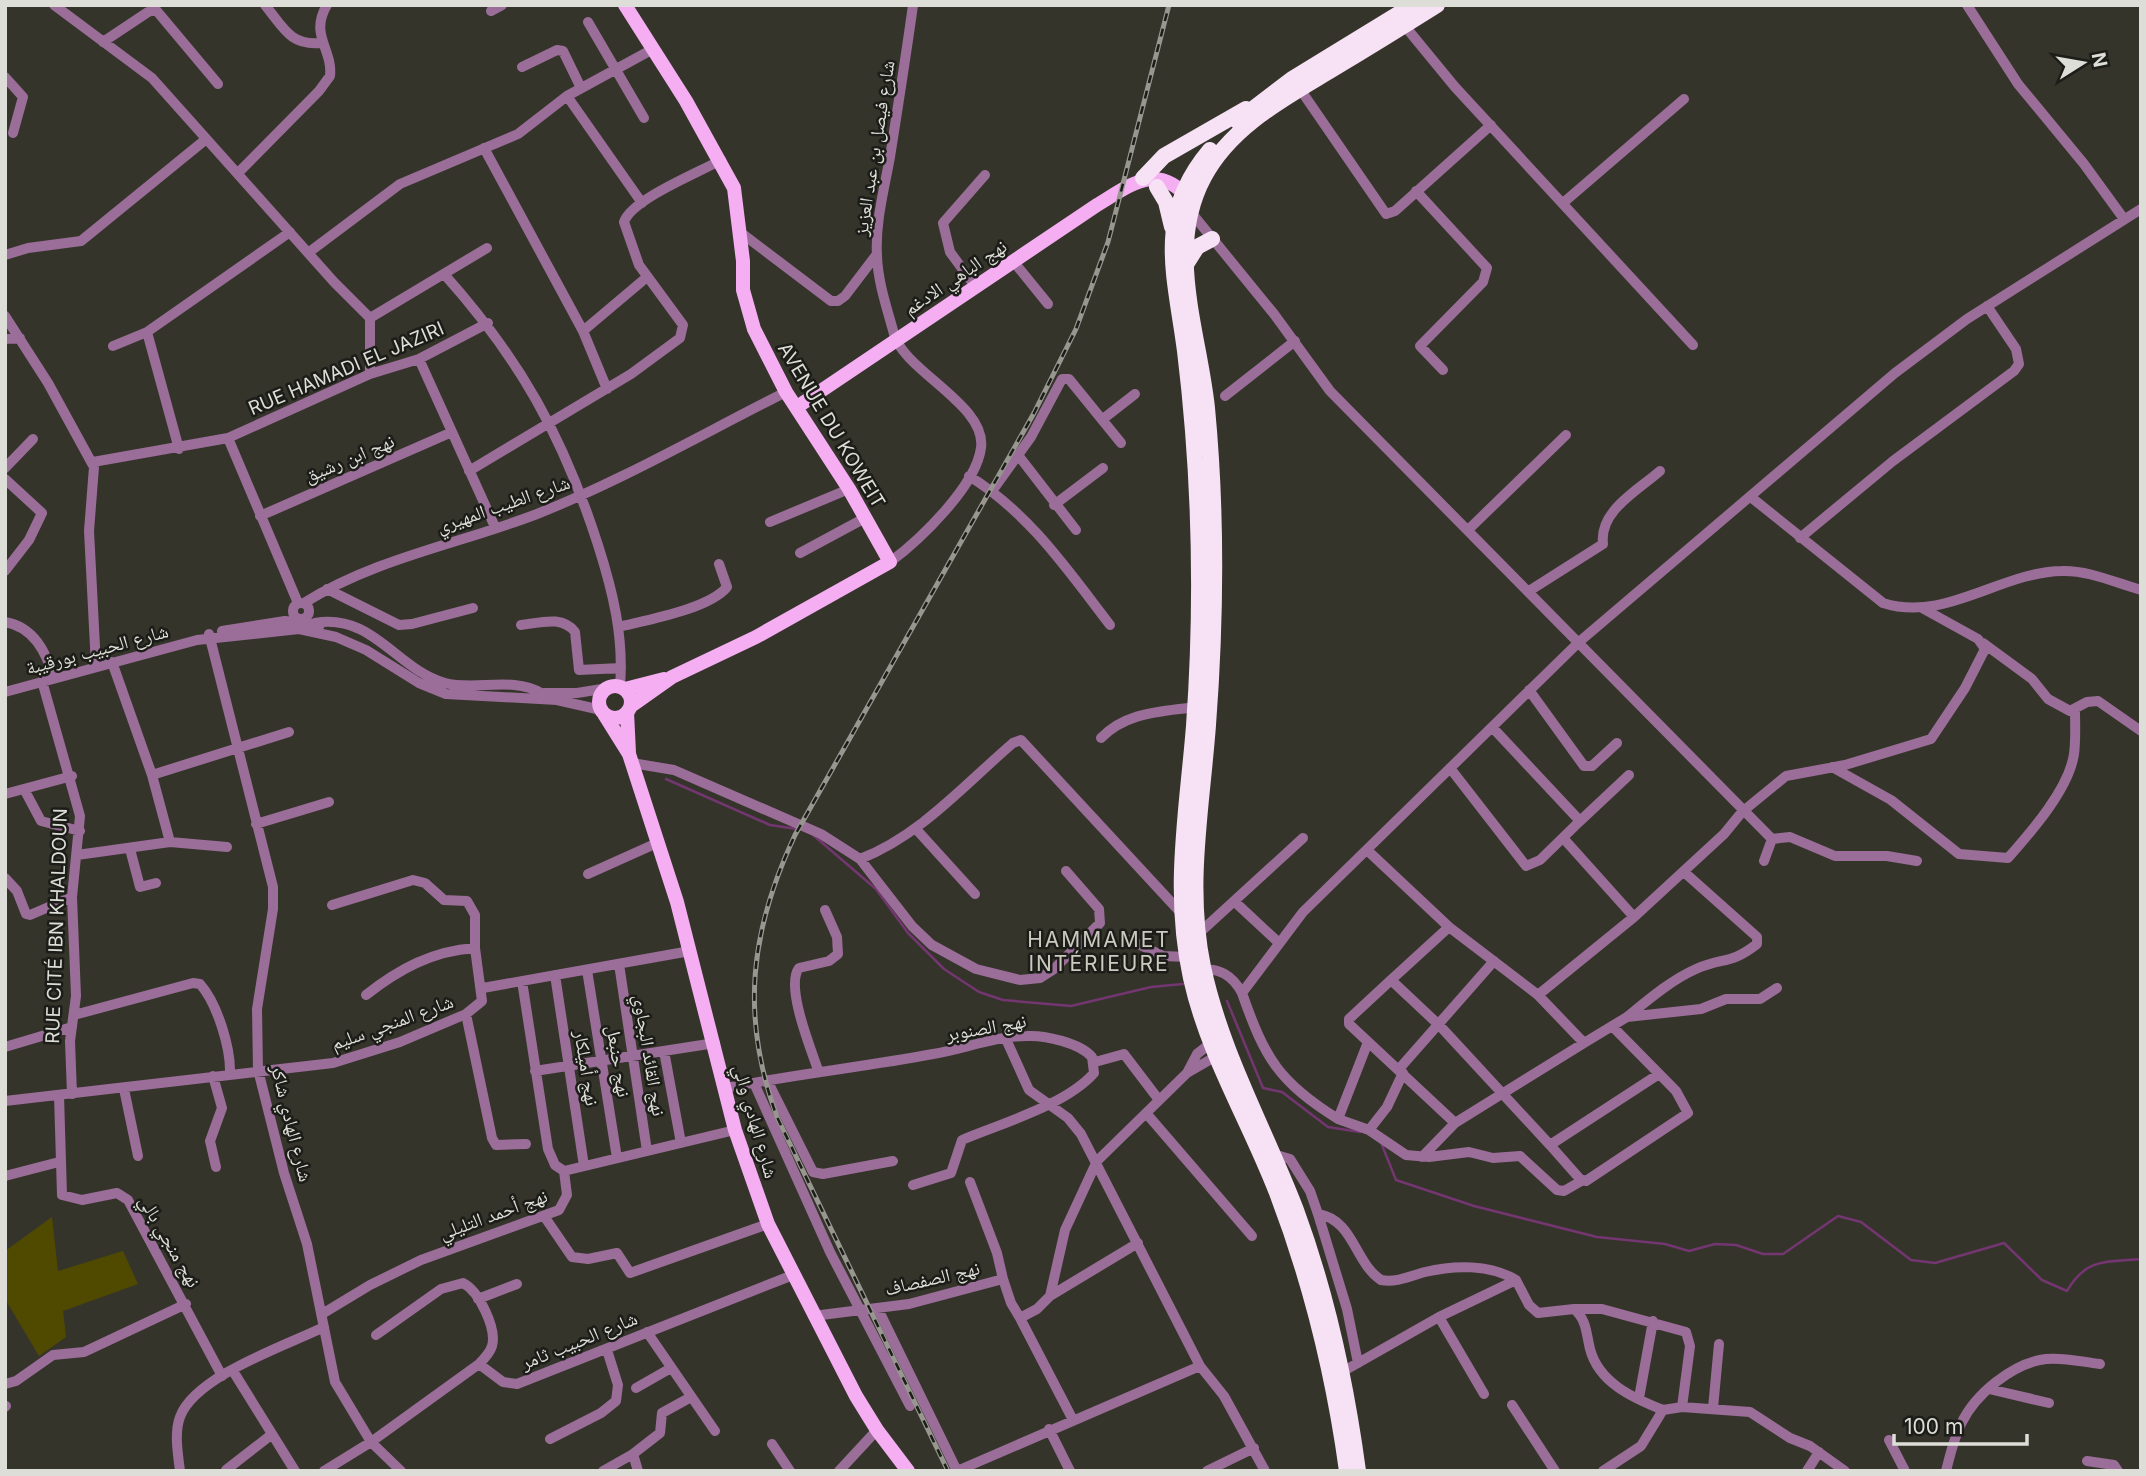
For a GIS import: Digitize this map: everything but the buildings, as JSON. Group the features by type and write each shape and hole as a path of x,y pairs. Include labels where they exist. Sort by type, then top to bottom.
{"highway":[{"path":"1140,180 1164,156 1257,103 1413,5"},
{"path":"1172,227 1189,206 1213,161 1233,137 1300,89 1437,5"},
{"path":"1199,980 1195,852 1213,657 1213,503 1203,374 1184,249 1193,173 1216,142 1257,103"},
{"path":"1157,187 1166,202 1172,227 1171,261 1192,415 1198,507 1200,575 1195,707 1180,852 1181,914 1187,957 1199,980 1219,1046 1287,1221 1331,1377 1347,1471"},
{"path":"1185,266 1197,247 1212,239"},
{"path":"1219,1046 1273,1154 1310,1251 1342,1372 1358,1471"}],"main road":[{"name":"AVENUE DU KOWEIT","path":"625,5 721,160 734,188 740,232 743,290 748,316 786,392 849,489 890,562"},
{"path":"1140,180 1169,183 1189,206"},
{"path":"1140,180 1189,206"},
{"name":"نهج الباهي الادغم","path":"797,407 975,286 1140,180"},
{"path":"603,712 616,718 672,677 756,637 890,562"},
{"path":"630,759 603,712 600,697 617,688 672,677"},
{"path":"617,688 631,700 630,759"},
{"name":"شارع الهادي والي","path":"630,759 690,951 735,1129 768,1224 813,1316 877,1430 908,1471"}],"street":[{"path":"54,5 152,78 205,140 370,318 370,374"},
{"path":"265,5 294,40 301,43 321,43"},
{"path":"238,173 327,80 330,66 321,43 320,23 327,5"},
{"path":"491,11 502,5"},
{"name":"شارع فيصل بن عبد العزيز","path":"890,562 937,521 969,476 981,447 981,433 975,421 895,340 878,277 877,229 914,5"},
{"path":"1967,5 2018,84 2084,164 2124,219"},
{"path":"103,43 148,12 156,10 218,84"},
{"path":"588,23 643,118"},
{"path":"1404,25 1490,125 1693,345"},
{"path":"308,253 400,184 518,134 567,96 653,49"},
{"path":"522,67 557,50 563,51 581,88"},
{"path":"5,77 23,97 13,133"},
{"path":"1300,89 1384,212 1392,213 1490,125"},
{"path":"567,96 642,203"},
{"path":"1563,203 1685,99"},
{"path":"5,255 28,248 81,241 205,140"},
{"path":"484,148 583,331 607,389"},
{"path":"469,471 607,389 660,353 682,334 683,325 647,277 624,229 626,216 642,203 721,160"},
{"path":"975,286 950,252 943,223 985,175"},
{"path":"1416,191 1487,268 1483,282 1420,346 1443,370"},
{"path":"1189,206 1331,391 1529,590 1742,812 1772,839 1790,837 1835,856 1887,856 1917,861"},
{"path":"1242,993 1303,912 1579,642 1752,498 1859,402 1987,306 2141,209"},
{"path":"113,346 147,332 290,232"},
{"path":"740,232 831,301 838,301 845,296 877,254"},
{"path":"370,318 487,248"},
{"path":"1013,261 1048,304"},
{"path":"444,274 488,323 550,421 582,495 612,591 619,627 621,668 617,688"},
{"path":"583,331 647,277"},
{"path":"1800,538 1893,461 2014,371 2019,364 2016,349 1987,306"},
{"path":"5,316 93,462 89,551 96,666"},
{"name":"RUE HAMADI EL JAZIRI","path":"93,462 180,449 228,438 370,374 419,359 488,323"},
{"path":"147,332 180,449"},
{"path":"5,339 20,338"},
{"path":"1225,396 1295,341"},
{"path":"419,359 495,527"},
{"path":"992,491 1042,419 1062,379 1069,379 1121,443"},
{"name":"شارع الطيب المهيري","path":"299,604 390,562 582,495 786,392"},
{"path":"1103,419 1135,394"},
{"name":"نهج ابن رشيق","path":"260,516 452,432"},
{"path":"1469,529 1566,435"},
{"path":"228,438 299,604 310,611 303,623"},
{"path":"5,468 33,439"},
{"path":"1018,455 1054,505 1076,530"},
{"path":"1054,505 1103,468"},
{"path":"1529,590 1603,544 1601,530 1608,517 1660,471"},
{"path":"969,476 992,491 1040,534 1110,625"},
{"path":"5,479 42,513 29,540 5,570"},
{"path":"770,522 849,489"},
{"path":"1752,498 1883,603 1900,608 1922,608 2034,575 2063,571 2141,590"},
{"path":"800,553 865,518"},
{"path":"619,627 690,607 723,592 727,587 719,564"},
{"path":"327,589 399,625 419,623 473,608"},
{"name":"شارع الحبيب بورقيبة","path":"5,692 257,624 299,604"},
{"path":"1922,608 1983,643 2032,680 2048,699 2070,711 2087,702 2098,701 2141,731"},
{"path":"521,625 552,621 567,624 575,632 579,670 621,668"},
{"path":"5,622 18,626 34,637 48,659 54,678"},
{"name":"شارع الحبيب بورقيبة","path":"210,637 303,623 366,650 419,683 557,700 603,712"},
{"name":"شارع الحبيب بورقيبة","path":"257,624 348,623 431,676 461,690 522,686 541,693 577,693 617,688"},
{"name":"شارع الهادي شاكر","path":"210,637 236,750 269,866 273,898 259,989 258,1070 284,1173 307,1244 335,1382 371,1442 401,1471"},
{"path":"1538,995 1634,917 1684,872 1742,812 1786,776 1832,767 1931,738 1983,658 1983,643"},
{"path":"112,662 152,775 170,842"},
{"name":"RUE CITÉ IBN KHALDOUN","path":"42,681 72,776 80,816 72,897 72,1094"},
{"path":"1529,690 1584,766 1592,766 1617,743"},
{"path":"1101,738 1113,725 1138,715 1195,707"},
{"path":"1832,767 1891,800 1959,854 2008,858 2045,817 2068,771 2074,756 2075,710"},
{"path":"1492,727 1580,821"},
{"path":"152,775 289,732"},
{"path":"860,859 881,851 916,829 1013,743 1021,740 1181,914"},
{"path":"630,759 674,770 767,812 791,819 860,859 912,926 932,945 976,970 1028,980 1040,978 1054,969 1102,919 1099,909 1066,872"},
{"path":"1450,768 1526,866 1532,865 1564,839 1629,775"},
{"path":"5,794 72,776"},
{"path":"24,789 41,821 80,831"},
{"path":"256,824 329,802"},
{"path":"916,829 975,894"},
{"path":"1197,935 1303,838"},
{"path":"1564,839 1634,917"},
{"path":"1764,862 1772,839"},
{"path":"77,855 170,842 227,847"},
{"path":"588,874 657,843"},
{"path":"130,849 140,887 156,883"},
{"path":"1367,850 1450,927 1538,995 1584,1044"},
{"path":"1422,1157 1455,1122 1504,1095 1627,1017 1687,973 1710,964 1736,959 1757,942 1757,937 1684,872"},
{"path":"5,878 17,891 26,914 30,915 72,897"},
{"path":"332,905 402,882 419,880 440,898 471,904 475,915 475,948 483,988 690,951"},
{"path":"1235,902 1279,943"},
{"path":"818,1070 797,1002 794,978 799,968 830,961 838,954 837,937 825,910"},
{"path":"1450,927 1349,1018 1352,1029 1455,1122"},
{"path":"1130,940 1163,956 1187,957"},
{"path":"366,995 418,961 444,952 475,948"},
{"path":"1369,1130 1387,1107 1401,1071 1494,961"},
{"name":"نهج القائد البجاوي","path":"619,964 647,1151"},
{"name":"نهج حنبعل","path":"587,970 617,1158"},
{"path":"1199,980 1218,970 1229,977 1242,993 1263,1047 1277,1071 1298,1093 1338,1119 1369,1130 1394,1150 1422,1157 1469,1152 1503,1158 1520,1156 1557,1190 1564,1191 1684,1118 1688,1113 1684,1100 1612,1026"},
{"name":"نهج أميلكار","path":"555,975 584,1166"},
{"path":"1199,980 1229,977"},
{"path":"1391,980 1440,1026 1583,1180"},
{"path":"522,981 548,1149 555,1165 564,1171"},
{"path":"5,1047 73,1021 193,983 200,984 209,997 227,1041 230,1074"},
{"name":"شارع المنجي سليم","path":"5,1101 332,1063 400,1042 466,1014 482,1001 483,988"},
{"path":"1627,1017 1701,1009 1726,999 1760,999 1777,988"},
{"path":"466,1014 492,1138 496,1145 503,1147 526,1144"},
{"name":"نهج الصنوبر","path":"726,1088 818,1070 936,1054 1005,1037 1027,1035 1052,1039 1088,1052 1094,1062"},
{"path":"1005,1037 1029,1090 1068,1118 1097,1161 1200,1366 1224,1396 1265,1471"},
{"path":"1338,1119 1368,1042"},
{"path":"536,1071 715,1043"},
{"path":"1049,1296 1065,1230 1097,1161 1187,1073 1197,1054 1219,1046"},
{"path":"664,1051 681,1143"},
{"path":"914,1185 951,1173 962,1140 1046,1104 1090,1078 1094,1073 1094,1062 1124,1054 1159,1100"},
{"path":"1550,1145 1659,1074"},
{"path":"213,1076 222,1108 210,1141 216,1167"},
{"path":"767,1080 813,1172 823,1174 893,1161"},
{"path":"754,1083 789,1167 910,1406"},
{"path":"124,1089 138,1156"},
{"name":"نهج منجي بالي","path":"59,1095 60,1188 67,1198 82,1200 117,1193 128,1200 186,1304 222,1376"},
{"path":"1146,1114 1252,1236"},
{"name":"نهج أحمد التليلي","path":"321,1314 370,1285 421,1260 559,1210 566,1201 564,1171 735,1129"},
{"path":"1273,1154 1290,1159 1310,1191 1347,1309 1358,1363"},
{"path":"5,1176 59,1162"},
{"path":"970,1182 993,1242 1003,1279"},
{"path":"1318,1214 1340,1223 1366,1265 1381,1280 1397,1281 1438,1269 1469,1267 1497,1272 1516,1280 1529,1305 1538,1313 1602,1309 1654,1321 1686,1332 1688,1337 1682,1407"},
{"path":"544,1216 572,1257 588,1259 617,1253 630,1273 768,1224"},
{"path":"1020,1318 1037,1309 1049,1296 1138,1243"},
{"name":"شارع الحبيب ثامر","path":"479,1364 503,1382 517,1384 793,1275"},
{"name":"نهج الصفصاف","path":"813,1316 909,1304 1003,1279 1011,1303 1073,1420"},
{"path":"1342,1372 1439,1317 1516,1280"},
{"path":"478,1299 517,1284"},
{"path":"324,1471 371,1442 479,1364 492,1348 493,1337 478,1299 467,1285 451,1285 426,1299 376,1335"},
{"path":"5,1384 16,1381 53,1355 84,1352 186,1304"},
{"path":"878,1309 957,1471 1200,1366"},
{"path":"1574,1309 1582,1315 1590,1352 1608,1381 1663,1410 1682,1407 1750,1412 1790,1438 1819,1451 1845,1471"},
{"path":"1439,1317 1484,1394"},
{"path":"1639,1398 1654,1321"},
{"path":"180,1471 177,1436 180,1418 189,1402 222,1376 324,1327"},
{"path":"647,1332 715,1431"},
{"path":"1713,1408 1720,1344"},
{"path":"550,1439 610,1408 616,1401 618,1385 607,1350"},
{"path":"1946,1471 1961,1423 1989,1389 2017,1369 2044,1359 2100,1364"},
{"path":"636,1388 671,1368"},
{"path":"233,1371 295,1471"},
{"path":"1989,1389 2049,1403"},
{"path":"603,1471 633,1454 660,1433 662,1413 691,1397"},
{"path":"1512,1405 1555,1471"},
{"path":"1602,1471 1642,1446 1663,1410"},
{"path":"1049,1429 1070,1471"},
{"path":"839,1471 877,1430"},
{"path":"226,1470 271,1435"},
{"path":"1889,1440 1905,1471"},
{"path":"772,1444 790,1471"},
{"path":"1207,1471 1254,1448"},
{"path":"1807,1471 1819,1451"},
{"path":"633,1454 638,1471"},
{"path":"2087,1461 2114,1465 2118,1471"}],"shaded area":[{"path":"52,1217 58,1271 123,1251 138,1284 63,1311 66,1337 39,1356 5,1299 5,1251"}],"waterway":[{"path":"666,779 770,825 797,829"},
{"path":"813,835 876,889 908,933 944,969 979,992 1003,1000 1071,1006 1151,987 1183,984"},
{"path":"1227,1001 1263,1088 1282,1092 1328,1127 1360,1132"},
{"path":"1382,1145 1396,1180 1474,1206 1597,1237 1665,1244 1689,1251 1715,1244 1736,1245 1763,1254 1783,1254 1838,1216 1861,1222 1911,1260 1935,1263 2004,1243 2042,1280 2067,1291 2074,1280 2090,1267 2107,1262 2141,1259"}],"railway":[{"path":"948,1471 777,1117 765,1080 758,1044 755,974 760,940 768,905 795,835 1034,413 1076,329 1108,242 1169,5"}],"district":[{"name":"HAMMAMET INTÉRIEURE","path":"1099,952"}]}
